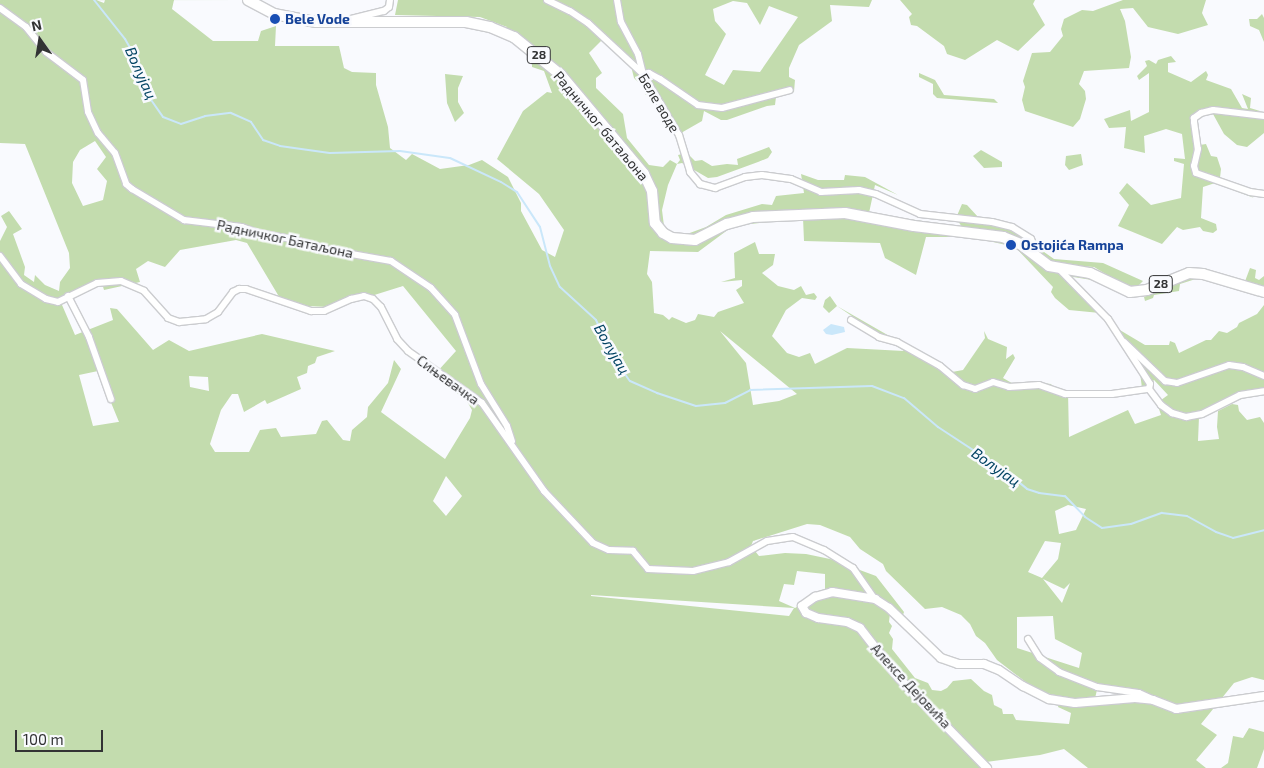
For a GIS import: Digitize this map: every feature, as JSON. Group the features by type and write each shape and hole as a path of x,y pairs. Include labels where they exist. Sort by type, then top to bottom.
{"main road":[{"name":"Радничког батаљона","path":"248,0 274,14 287,17 342,24 466,22 490,27 521,41 561,75 644,174 652,190 655,223 663,233 672,238 695,240 727,224 753,217 839,213 936,230 992,234 1020,244 1046,264 1059,269 1090,273 1130,292 1147,290 1189,273 1211,276 1264,292"}],"street":[{"path":"342,24 346,20 384,11 390,7 390,0"},
{"name":"Беле воде","path":"546,0 570,11 588,23 643,74 680,135 690,172 700,184 715,188 745,177 762,175 791,179 821,192 859,190 876,194 920,214 992,222 1012,227 1031,239 1035,248 1033,254"},
{"path":"617,0 621,22 638,54 643,74 649,73 698,105 722,108 790,90"},
{"name":"Радничког Батаљона","path":"0,8 26,27 46,52 84,80 88,112 98,133 115,153 126,184 132,189 184,220 242,227 258,234 291,239 329,250 390,261 431,288 455,315 481,384 507,426 514,447"},
{"path":"1264,116 1206,111 1197,115 1194,122 1198,148 1194,166 1196,173 1250,192 1264,194"},
{"name":"Сињевачка","path":"0,256 21,284 35,293 58,302 98,283 121,281 144,292 168,318 179,322 206,319 218,312 234,292 239,289 246,289 311,311 324,311 351,299 364,296 373,299 381,307 397,339 408,351 482,403 544,491 593,543 609,550 633,551 648,569 693,571 729,562 767,541 789,536 824,550 853,568 875,598"},
{"path":"1059,269 1108,319 1150,384 1149,389 1167,409 1186,417 1202,414 1240,395 1264,391"},
{"path":"68,296 89,338 112,399"},
{"path":"851,320 880,337 896,342 940,366 963,385 975,388 993,382 1009,387 1039,385 1065,394 1112,394 1149,389"},
{"path":"1124,342 1165,381 1177,383 1229,365 1243,367 1264,376"},
{"name":"Алексе Дејовића","path":"875,598 832,592 815,597 802,606 806,613 818,618 847,622 860,628 898,677 987,768"},
{"path":"875,598 889,608 942,658 958,664 984,664 999,670 1023,686 1049,699 1075,703 1135,698 1153,700"},
{"path":"1028,639 1040,658 1059,672 1097,687 1139,693 1176,709 1264,696"}],"green space":[{"path":"0,0 96,0 104,3 105,0 174,0 172,9 213,41 258,41 261,31 276,26 275,46 339,46 344,68 352,72 376,73 376,85 388,127 390,148 406,160 412,154 440,169 469,165 482,160 508,177 521,203 521,211 542,250 555,257 564,230 539,194 497,159 523,111 547,92 552,93 544,71 532,67 532,55 492,28 507,27 480,17 395,15 398,0 872,0 869,7 830,5 832,21 799,45 789,68 789,77 795,80 794,92 776,97 775,105 727,120 721,120 704,111 702,121 681,133 666,112 661,112 659,103 652,94 649,97 645,94 650,90 645,81 638,82 634,78 632,70 641,69 639,64 605,37 589,53 602,73 596,78 596,88 623,114 627,138 649,165 663,167 670,160 677,164 668,185 662,210 664,226 674,234 687,234 706,227 726,215 762,204 772,205 776,196 804,193 801,174 818,180 844,180 845,175 865,177 898,195 875,185 869,213 962,227 956,218 962,204 967,205 979,218 1022,230 1037,247 1054,259 1103,263 1143,281 1137,287 1124,285 1094,267 1063,265 1078,274 1098,281 1067,276 1100,313 1069,310 1055,298 1051,292 1053,287 1015,247 971,237 926,237 916,275 885,258 880,243 804,241 803,218 733,226 698,252 650,251 647,274 652,282 654,313 663,315 669,320 672,317 686,323 695,320 698,314 714,317 718,312 744,303 736,290 742,286 742,280 721,282 735,278 734,253 755,242 759,254 775,254 773,265 762,273 778,286 794,290 801,286 806,295 814,293 817,297 815,300 802,298 786,310 772,336 787,353 799,357 810,353 815,364 847,348 904,351 837,306 952,372 963,370 985,338 984,331 988,339 1007,347 1006,359 1013,354 1015,358 1003,378 1017,386 1031,382 1051,384 1053,387 1068,392 1069,437 1128,410 1135,424 1161,415 1157,403 1168,395 1154,380 1147,388 1142,388 1140,373 1108,323 1145,345 1169,345 1170,341 1175,343 1179,353 1206,340 1211,340 1219,331 1227,333 1237,327 1239,323 1257,314 1264,305 1264,395 1254,395 1223,405 1199,417 1198,441 1219,439 1217,427 1218,411 1232,404 1238,405 1239,411 1247,420 1260,417 1264,423 1264,680 1252,677 1234,683 1201,724 1217,735 1196,760 1206,768 1088,768 1064,749 1040,755 986,762 990,768 0,768 0,241 7,227 1,216 9,211 22,229 13,234 25,267 24,275 34,282 35,275 45,285 59,291 60,282 70,268 69,253 25,144 0,143","holes":["733,1 747,3 760,25 769,6 798,17 760,72 733,70 724,85 705,75 726,34 715,21 713,9","95,141 106,157 97,169 107,181 103,200 83,206 72,183 73,162 80,150","236,240 247,243 284,305 329,307 336,310 352,302 403,286 456,351 436,373 417,361 431,375 466,400 472,410 470,418 445,459 381,412 401,369 394,360 388,383 368,407 367,417 352,430 350,441 343,440 327,420 322,421 316,434 281,437 276,428 260,430 249,452 215,452 210,444 221,410 232,394 238,394 244,412 265,400 267,404 301,389 297,377 307,373 308,366 315,363 317,357 335,351 262,334 189,351 169,340 153,350 117,309 110,308 113,320 75,335 59,298 101,280 104,290 140,282 136,269 148,261 165,267 180,250","720,331 797,394 779,401 753,405 746,363","98,371 119,422 93,426 79,375","189,376 208,377 209,391 190,387","446,476 462,496 446,516 433,501","1068,505 1086,509 1076,530 1059,534 1055,511","807,524 820,525 850,537 860,549 883,564 886,571 925,609 942,607 961,615 997,660 1036,690 1072,700 1095,698 1098,686 1131,688 1174,705 1216,702 1191,712 1175,713 1159,705 1133,702 1059,703 1058,707 1071,713 1069,724 1016,720 1013,714 1003,714 1002,709 994,705 992,695 984,691 971,679 953,681 947,688 941,691 932,690 928,683 915,678 892,649 893,639 889,633 892,626 889,622 890,613 869,595 875,594 902,618 904,612 876,576 830,559 806,554 785,553 759,556 751,546 753,541","1045,541 1061,543 1058,559 1042,578 1028,572","797,571 825,574 825,591 795,608 779,601 784,584 794,585","1043,579 1064,589 1070,583 1062,603","591,595 794,608 789,616","1053,616 1055,639 1082,653 1079,668 1017,648 1017,617"]},
{"path":"900,0 1035,0 1033,4 1045,25 1018,51 997,40 965,60 947,54 944,46 917,26 911,25 909,17 912,14"},
{"path":"1123,0 1206,0 1202,13 1208,25 1178,34 1148,27 1133,8 1120,9 1125,21 1131,57 1129,68 1084,71 1079,84 1085,91 1086,99 1080,119 1073,127 1025,111 1022,100 1025,87 1023,81 1032,53 1050,52 1063,36 1061,29 1064,19 1082,10 1093,11"},
{"path":"1262,14 1264,18 1264,42 1259,30 1250,26 1249,19 1257,19"},
{"path":"1171,56 1176,62 1168,63 1168,72 1191,82 1206,71 1208,75 1206,80 1231,89 1242,108 1248,109 1242,94 1251,98 1250,108 1260,111 1260,119 1264,118 1264,133 1247,147 1237,145 1224,134 1213,114 1202,115 1198,118 1195,124 1200,145 1206,144 1211,156 1217,157 1221,169 1220,178 1254,198 1215,183 1203,187 1201,218 1216,224 1217,230 1213,233 1203,231 1200,227 1183,230 1177,227 1162,244 1118,226 1129,205 1119,193 1127,183 1151,205 1181,198 1184,164 1174,161 1174,158 1185,159 1182,134 1166,129 1144,136 1145,153 1124,148 1126,127 1109,128 1104,119 1130,110 1131,121 1149,112 1149,73 1139,80 1137,76 1147,66 1145,61 1149,60 1156,64 1158,60"},
{"path":"919,73 935,80 944,95 994,99 998,103 937,98 933,94 933,84 919,77"},
{"path":"445,74 463,76 458,88 458,102 464,113 455,122 447,103"},
{"path":"769,147 772,152 768,158 717,177 708,178 682,163 677,164 680,160 678,155 687,153 695,161 702,160 712,166 738,165 737,159"},
{"path":"981,150 1002,162 1002,167 984,168 973,156"},
{"path":"1081,154 1083,165 1069,170 1065,165 1066,156"},
{"path":"1250,268 1256,270 1255,278 1259,280 1264,276 1264,289 1244,284"},
{"path":"1190,277 1202,277 1180,284 1179,291 1154,295 1153,298 1145,301 1144,297"},
{"path":"830,296 837,306 829,313 823,307 825,300"},
{"path":"1249,728 1264,732 1264,749 1257,768 1221,768 1228,763 1233,736 1243,738"}],"water":[{"path":"831,324 844,327 845,332 832,335 826,334 823,330"}],"waterway":[{"name":"Волујац","path":"94,0 125,39 140,65 149,97 163,117 181,124 205,116 231,113 251,122 263,140 280,146 330,153 400,151 450,158 501,182 517,192 540,227 550,266 560,287 596,320 613,357 630,381 657,393 696,406 725,403 750,390 872,386 904,398 938,427 1005,471 1027,489 1039,493 1065,496 1085,517 1102,528 1131,524 1162,513 1187,516 1216,532 1233,538 1264,530"}],"place":[{"name":"Bele Vode","path":"275,19"},
{"name":"Ostojića Rampa","path":"1011,245"}]}
